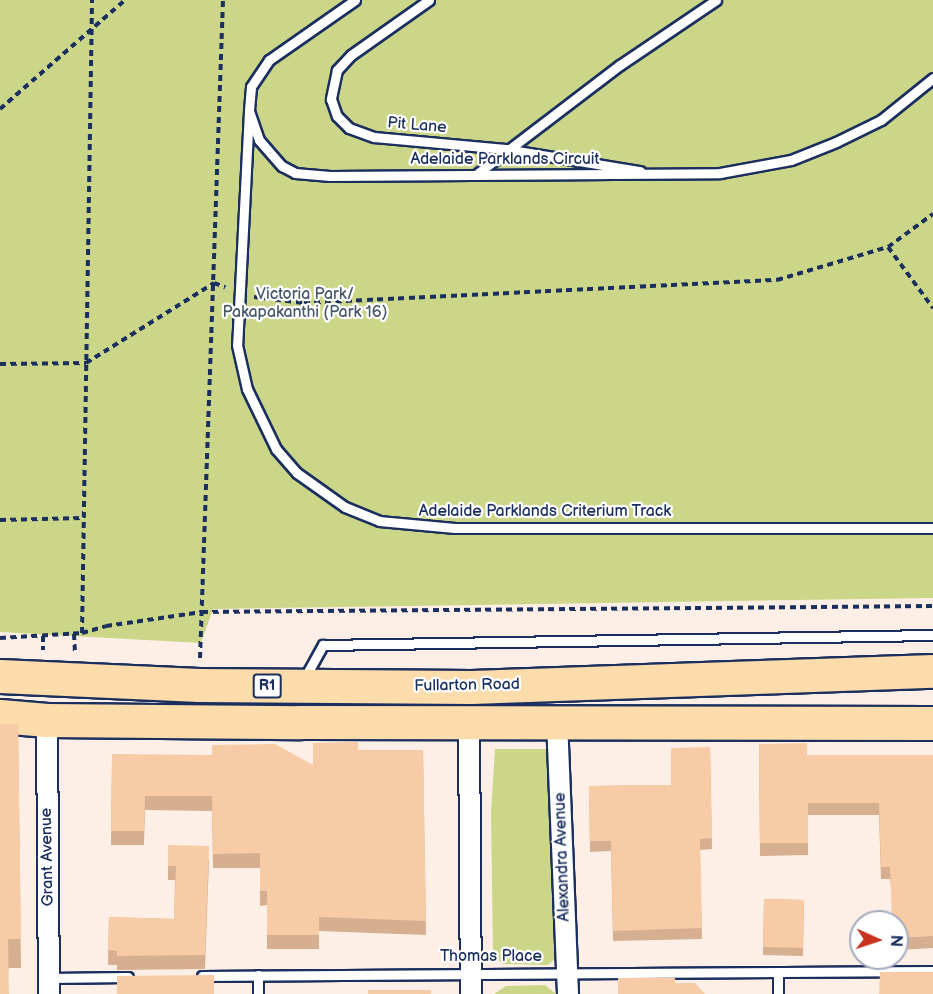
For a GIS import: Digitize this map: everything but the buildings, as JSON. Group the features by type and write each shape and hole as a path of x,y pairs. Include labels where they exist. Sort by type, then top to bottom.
{"highway":[{"name":"Fullarton Road","path":"0,676 199,686 545,685 933,671"},
{"path":"44,679 47,720"},
{"path":"545,685 557,720"},
{"name":"R1","path":"0,716 47,720 933,723"}],"street":[{"name":"Grant Avenue","path":"47,720 49,986"},
{"name":"Alexandra Avenue","path":"557,720 568,994"},
{"path":"469,721 471,994"}],"lane":[{"path":"249,111 251,87 262,66 355,0"},
{"name":"Pit Lane","path":"429,0 340,65 331,91 337,116 349,129 366,136 505,149 663,176"},
{"path":"478,173 505,149 716,0"},
{"name":"Adelaide Parklands Circuit","path":"249,111 265,149 295,173 330,176 478,173 663,176 720,172 790,160 881,120 933,78"},
{"name":"Adelaide Parklands Criterium Track","path":"249,111 237,345 247,389 276,449 316,489 345,507 379,521 455,528 933,528"},
{"path":"300,686 322,645 933,635"},
{"name":"Thomas Place","path":"185,976 470,972 778,975 933,971"},
{"path":"258,975 258,994"},
{"path":"778,975 778,994"},
{"path":"49,986 140,977"}],"path":[{"path":"82,633 92,0"},
{"path":"0,109 125,0"},
{"path":"199,686 223,0"},
{"path":"214,283 238,294 303,303 777,280 888,247 933,214"},
{"path":"888,247 933,308"},
{"path":"0,364 86,363 214,283"},
{"path":"0,520 83,518"},
{"path":"0,638 82,633 106,626 202,612 933,606"},
{"path":"74,634 75,663"}],"green space":[{"name":"Victoria Park/ Pakapakanthi (Park 16)","path":"0,0 933,0 933,598 213,609 201,643 0,632"},
{"path":"495,749 548,749 555,775 557,957 548,965 503,964 493,955 491,813"},
{"path":"545,985 556,994 494,994 506,986"}]}
